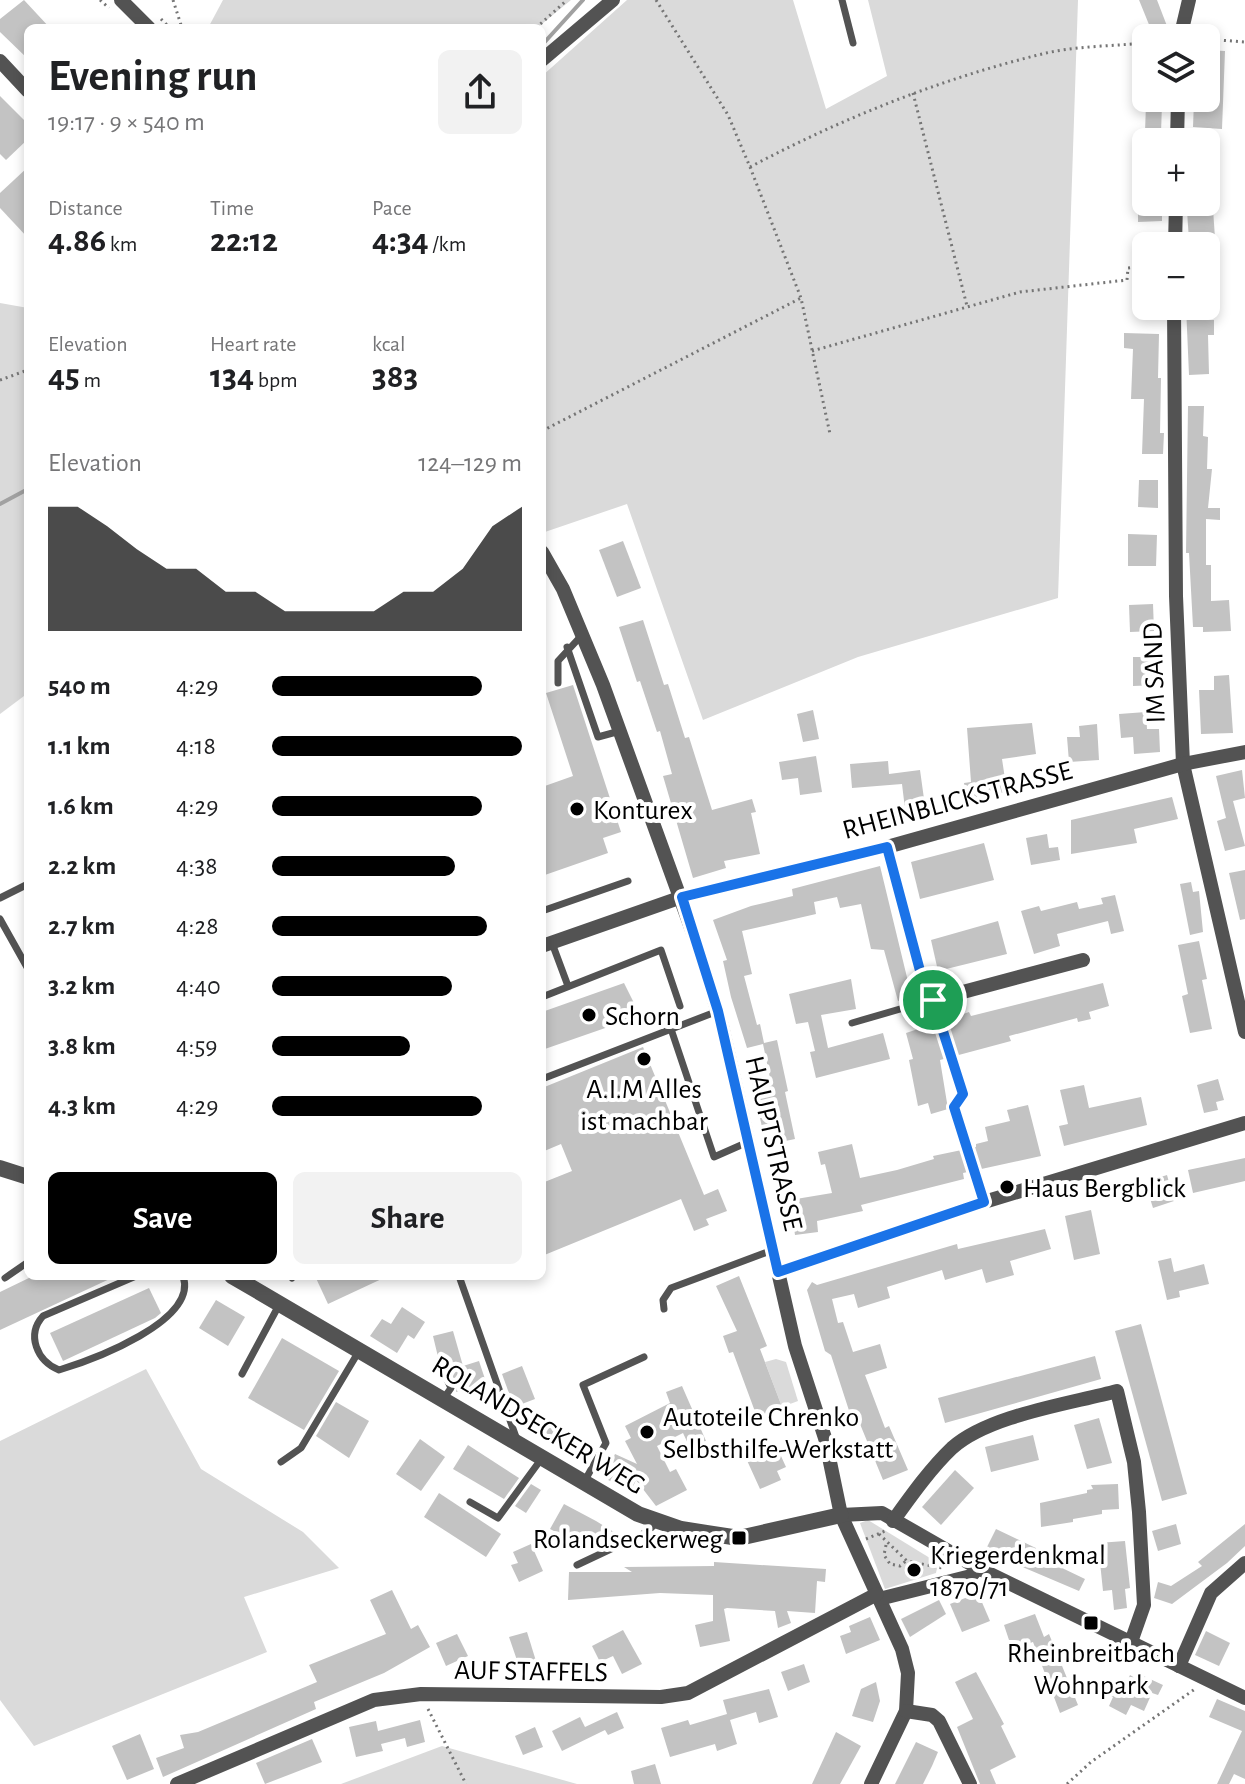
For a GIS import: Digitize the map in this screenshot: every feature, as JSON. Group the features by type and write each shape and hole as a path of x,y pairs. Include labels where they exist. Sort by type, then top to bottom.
{"street":[{"path":"121,0 145,24"},
{"path":"546,57 613,0"},
{"path":"1183,24 1189,0"},
{"path":"0,61 24,87"},
{"name":"IM SAND","path":"1174,320 1176,596 1183,764 1245,1032"},
{"name":"HAUPTSTRASSE","path":"546,559 563,589 620,731 682,897 718,1011 795,1346 832,1465 841,1515 902,1649 908,1673 906,1711"},
{"name":"RHEINBLICKSTRASSE","path":"547,944 682,897 887,847 1183,764 1245,752"},
{"path":"887,847 927,997 933,1000 1083,960"},
{"path":"778,1272 984,1202 1245,1123"},
{"path":"0,1168 24,1176"},
{"name":"ROLANDSECKER WEG","path":"239,1280 444,1398 583,1484 658,1521 681,1529 739,1538 841,1515"},
{"path":"893,1521 954,1447 976,1434 1001,1422 1117,1391 1134,1462 1139,1512 1144,1605 1131,1642"},
{"path":"841,1515 869,1511 882,1513 978,1568 1245,1698"},
{"path":"1179,1666 1211,1593 1245,1563"},
{"name":"AUF STAFFELS","path":"177,1784 374,1700 421,1694 661,1697 688,1693 878,1596 971,1576 978,1568"},
{"path":"871,1784 906,1711 932,1715 939,1721 970,1784"}],"lane":[{"path":"842,0 853,43"},
{"path":"558,683 558,661 567,647 582,635"},
{"path":"567,647 598,737 620,731"},
{"path":"546,910 628,881"},
{"path":"0,898 24,886"},
{"path":"0,919 24,962"},
{"path":"547,944 568,986"},
{"path":"546,995 661,950 680,1006"},
{"path":"852,1023 933,1000"},
{"path":"546,1077 718,1011"},
{"path":"671,1029 714,1157 748,1142"},
{"path":"664,1309 663,1300 671,1288 773,1250"},
{"path":"5,1278 24,1265"},
{"path":"127,1280 43,1316 35,1329 34,1341 43,1359 59,1370 164,1323 181,1297 183,1280"},
{"path":"460,1280 518,1443"},
{"path":"242,1374 280,1303"},
{"path":"281,1462 301,1448 360,1349"},
{"path":"583,1484 606,1443 583,1385 644,1357"},
{"path":"442,1369 451,1388 444,1398"},
{"path":"470,1502 498,1518 542,1458"},
{"path":"577,1565 647,1532 658,1521"}],"path":[{"path":"173,0 181,24"},
{"path":"540,24 567,0"},
{"path":"656,0 728,115 750,167 801,298 830,434"},
{"path":"1220,40 1245,42"},
{"path":"750,167 824,128 913,93 1045,53 1132,44"},
{"path":"913,93 967,306"},
{"path":"812,351 1020,292 1127,280 1128,268 1132,268"},
{"path":"546,429 801,298"},
{"path":"0,380 24,371"},
{"path":"933,1000 963,1094 954,1107 984,1202"},
{"path":"879,1534 886,1545 897,1548 907,1561 942,1568 950,1581"},
{"path":"886,1545 884,1555 890,1564 900,1566 907,1561"},
{"path":"421,1694 466,1784"},
{"path":"1067,1784 1091,1762 1185,1697"}],"shaded area":[{"path":"223,0 571,0 542,24 210,24"},
{"path":"627,0 793,0 826,109 887,76 868,0 1078,0 1058,598 858,657 703,720 627,504 546,532 546,72"},
{"path":"0,303 24,307 24,696 0,714"},
{"path":"776,1359 786,1362 798,1401 782,1407 765,1362"},
{"path":"146,1369 201,1469 303,1532 339,1568 244,1597 267,1652 34,1746 0,1700 0,1441"},
{"path":"868,1520 938,1563 936,1573 885,1589 860,1523"},
{"path":"442,1746 577,1784 341,1784"}],"building":[{"path":"24,0 46,24 24,24 24,55 0,32 0,19"},
{"path":"1139,0 1157,0 1166,24 1149,24"},
{"path":"1220,51 1225,51 1222,129 1193,127 1194,112 1220,112"},
{"path":"0,96 24,120 24,143 6,160 0,154"},
{"path":"1146,112 1162,112 1161,128 1145,128"},
{"path":"24,171 24,234 0,208 0,193"},
{"path":"1138,216 1162,216 1162,221 1138,222"},
{"path":"1187,216 1213,216 1215,232 1188,232"},
{"path":"1187,320 1214,320 1214,335 1208,335 1209,374 1189,375"},
{"path":"1124,333 1159,334 1158,378 1161,378 1160,433 1164,433 1163,454 1142,454 1144,399 1131,399 1133,349 1124,348"},
{"path":"1188,406 1204,406 1203,436 1208,437 1207,469 1212,469 1208,508 1220,508 1220,520 1206,519 1206,565 1211,565 1211,601 1229,600 1231,631 1203,632 1203,627 1193,627 1189,553 1186,553"},
{"path":"1139,480 1158,480 1158,508 1138,507"},
{"path":"1128,534 1157,535 1156,566 1128,566"},
{"path":"623,541 641,588 617,597 599,550"},
{"path":"1153,604 1154,631 1130,632 1129,605"},
{"path":"643,620 664,685 668,684 685,738 689,737 712,810 752,799 756,812 751,813 760,854 724,861 726,868 693,878 663,776 672,774 660,731 657,732 640,681 637,682 619,627"},
{"path":"1133,657 1158,657 1159,685 1133,686"},
{"path":"1229,675 1233,733 1201,734 1199,690 1214,690 1214,676"},
{"name":"Konturex","path":"573,685 621,832 603,838 608,853 546,875 546,786 573,776 546,693"},
{"path":"813,710 819,739 803,742 797,714"},
{"path":"1146,712 1147,729 1159,729 1160,752 1134,754 1133,737 1121,738 1119,714"},
{"path":"1032,723 1036,754 1002,759 1007,792 966,799 964,783 971,782 967,728"},
{"path":"1097,724 1099,760 1069,762 1067,737 1080,737 1079,726"},
{"path":"816,756 822,792 800,795 798,778 782,780 779,762"},
{"path":"888,761 889,774 920,770 925,806 905,809 902,784 852,788 850,764"},
{"path":"1242,770 1245,798 1233,801 1245,846 1225,851 1217,821 1226,818 1216,776"},
{"path":"1172,797 1178,819 1134,829 1137,843 1071,854 1071,820"},
{"path":"1047,834 1049,848 1058,847 1060,860 1031,865 1026,838"},
{"path":"984,843 994,880 920,899 911,862"},
{"path":"880,866 912,998 898,1001 884,950 871,949 861,904 840,908 837,897 814,902 816,914 742,931 752,974 744,976 757,1025 760,1024 764,1043 777,1040 788,1091 785,1092 795,1139 776,1143 772,1124 762,1127 752,1082 770,1078 763,1044 747,1048 731,997 723,961 727,960 713,920 751,906 793,896 792,889"},
{"path":"1245,870 1245,919 1240,920 1229,873"},
{"path":"1191,882 1193,892 1199,891 1203,932 1190,935 1180,884"},
{"path":"1115,895 1124,931 1111,934 1108,921 1092,925 1057,934 1060,946 1034,954 1021,911 1039,906 1041,911 1077,902 1079,909 1103,904 1101,898"},
{"path":"998,921 1007,954 938,971 931,940"},
{"path":"1199,941 1207,979 1202,980 1212,1029 1190,1033 1182,996 1188,994 1178,945"},
{"path":"851,979 856,1009 821,1015 828,1048 883,1033 890,1059 816,1078 810,1052 815,1051 808,1022 796,1024 789,994"},
{"name":"Schorn","path":"624,983 638,1011 634,1018 546,1049 546,1011"},
{"path":"1103,983 1109,1006 1089,1012 1091,1019 1078,1022 1077,1018 1009,1036 1011,1041 940,1060 948,1109 931,1114 928,1103 918,1106 909,1060 913,1059 906,1033 969,1012 971,1016"},
{"path":"643,1047 704,1195 718,1189 727,1211 706,1219 709,1225 694,1231 681,1199 546,1254 546,1181 572,1171 561,1144 546,1150 546,1086"},
{"path":"1218,1079 1224,1100 1216,1102 1218,1110 1204,1113 1197,1085"},
{"path":"1084,1085 1089,1108 1141,1097 1147,1125 1064,1146 1059,1126 1068,1124 1060,1090"},
{"path":"1028,1105 1041,1156 963,1173 964,1179 861,1205 863,1211 817,1221 818,1232 795,1235 790,1200 832,1193 825,1164 821,1165 818,1152 852,1144 860,1178 897,1170 934,1159 933,1156 976,1147 976,1144 988,1141 985,1127 1010,1121 1007,1110"},
{"path":"1245,1158 1245,1181 1193,1193 1188,1170"},
{"path":"1167,1175 1174,1201 1153,1208 1145,1182"},
{"path":"1091,1210 1100,1254 1074,1260 1065,1216"},
{"path":"1045,1229 1051,1249 1010,1261 1014,1275 986,1283 982,1269 945,1280 942,1270 887,1287 890,1298 858,1308 854,1294 832,1299 838,1323 843,1322 853,1352 880,1344 887,1368 865,1375 885,1428 889,1426 908,1470 883,1480 860,1424 854,1426 831,1355 825,1351 807,1290 812,1282 817,1285 957,1244 958,1249"},
{"path":"1171,1258 1174,1272 1204,1264 1209,1284 1179,1291 1180,1297 1167,1300 1158,1261"},
{"path":"739,1276 767,1346 760,1349 782,1407 757,1417 733,1352 729,1353 723,1336 737,1331 716,1286"},
{"path":"25,1280 107,1280 0,1330 0,1292"},
{"path":"317,1280 379,1280 328,1304"},
{"path":"149,1288 161,1313 63,1361 50,1333"},
{"path":"216,1300 245,1317 228,1346 199,1328"},
{"path":"402,1307 425,1322 414,1339 408,1335 397,1353 370,1336 382,1319 391,1324"},
{"path":"1141,1324 1187,1494 1162,1501 1115,1331"},
{"path":"453,1331 463,1366 479,1361 486,1382 456,1392 457,1385 444,1360 439,1361 433,1336"},
{"path":"282,1338 339,1371 304,1430 248,1398"},
{"path":"1095,1356 1101,1379 945,1423 938,1398"},
{"path":"522,1366 535,1399 514,1407 502,1374"},
{"path":"682,1386 706,1441 690,1448 683,1433 657,1446 670,1472 676,1469 687,1490 656,1506 636,1480 631,1491 604,1478 615,1454 637,1464 625,1441 631,1438 625,1426 670,1403 666,1392"},
{"path":"336,1402 369,1421 349,1458 316,1436"},
{"path":"544,1415 566,1428 555,1447 533,1434"},
{"path":"1099,1418 1112,1463 1087,1469 1074,1425"},
{"path":"1033,1435 1039,1460 991,1472 985,1447"},
{"path":"420,1439 445,1457 421,1491 396,1474"},
{"path":"775,1443 786,1467 777,1471 781,1480 760,1489 745,1456"},
{"path":"468,1445 519,1478 504,1499 453,1469"},
{"path":"955,1470 974,1488 941,1525 922,1507"},
{"path":"531,1484 541,1490 526,1513 515,1506"},
{"path":"1118,1484 1119,1509 1102,1510 1102,1514 1041,1527 1040,1503 1087,1493 1087,1490 1093,1489 1091,1485"},
{"path":"439,1493 501,1534 486,1557 424,1517"},
{"path":"564,1504 622,1537 607,1544 590,1534 583,1546 550,1529"},
{"path":"1176,1524 1181,1544 1158,1551 1152,1531"},
{"path":"1245,1524 1245,1546 1227,1563 1172,1604 1154,1598 1158,1582 1171,1586 1202,1566 1198,1562"},
{"path":"996,1529 1063,1561 1060,1567 1085,1579 1079,1591 985,1551"},
{"path":"1125,1541 1130,1588 1125,1589 1127,1608 1114,1610 1112,1590 1103,1591 1098,1543"},
{"path":"531,1544 543,1571 519,1582 511,1565 518,1563 513,1552"},
{"path":"714,1562 826,1569 825,1582 817,1581 815,1613 787,1611 791,1623 778,1628 775,1611 727,1608 724,1609 730,1641 700,1647 695,1625 713,1621 713,1595 660,1593 568,1600 569,1572 632,1572 624,1567 714,1566"},
{"path":"392,1590 411,1629 418,1625 430,1647 384,1673 314,1702 316,1709 163,1777 156,1758 184,1748 180,1735 198,1732 317,1682 309,1665 386,1634 370,1600"},
{"path":"978,1593 990,1621 962,1632 950,1604"},
{"path":"939,1600 946,1614 910,1637 901,1619"},
{"path":"1035,1614 1044,1637 1049,1634 1078,1705 1060,1713 1033,1642 1012,1649 1004,1625"},
{"path":"870,1617 880,1640 846,1654 840,1636 851,1632 849,1626"},
{"path":"623,1630 642,1664 622,1674 613,1656 600,1662 592,1646"},
{"path":"1206,1631 1230,1643 1219,1666 1195,1655"},
{"path":"527,1632 536,1661 519,1666 509,1637"},
{"path":"457,1634 468,1656 446,1666 436,1643"},
{"path":"804,1664 810,1682 788,1691 781,1672"},
{"path":"976,1672 1004,1724 1001,1726 1016,1757 990,1770 996,1784 980,1784 957,1727 973,1719 955,1682"},
{"path":"1137,1673 1163,1685 1158,1695 1152,1693 1144,1711 1131,1705 1126,1715 1109,1706 1113,1697 1106,1694 1112,1681 1125,1686 1130,1675 1135,1678"},
{"path":"876,1682 880,1701 873,1722 852,1716 861,1689"},
{"path":"769,1689 778,1717 759,1723 756,1712 730,1720 737,1744 717,1751 715,1744 670,1757 661,1728 688,1720 690,1725 727,1714 723,1700"},
{"path":"1217,1699 1245,1711 1245,1779 1234,1774 1229,1784 1217,1784 1242,1731 1209,1717"},
{"path":"617,1712 624,1728 608,1735 605,1730 562,1751 552,1731 580,1717 585,1727"},
{"path":"420,1720 425,1742 407,1747 405,1738 381,1744 383,1751 356,1757 349,1727 376,1721 378,1731"},
{"path":"535,1727 543,1747 523,1755 515,1736"},
{"path":"836,1732 861,1746 840,1784 812,1784"},
{"path":"140,1734 154,1769 127,1780 112,1746"},
{"path":"312,1739 322,1762 265,1784 256,1763"},
{"path":"916,1742 938,1752 923,1784 895,1784"},
{"path":"655,1764 661,1784 634,1784 631,1771"}],"waterway":[{"path":"546,41 583,0"},
{"path":"0,504 24,491"}],"place":[{"name":"Konturex","path":"577,809"},
{"name":"Schorn","path":"589,1015"},
{"name":"A.I.M Alles ist machbar","path":"644,1059"},
{"name":"Haus Bergblick","path":"1007,1187"},
{"name":"Autoteile Chrenko Selbsthilfe-Werkstatt","path":"647,1432"},
{"name":"Rolandseckerweg","path":"739,1538"},
{"name":"Kriegerdenkmal 1870/71","path":"914,1570"},
{"name":"Rheinbreitbach Wohnpark","path":"1091,1623"}],"route":[{"path":"887,847 927,997 933,1000 963,1094 954,1107 984,1202 778,1272 714,995 682,897 887,847"}]}
